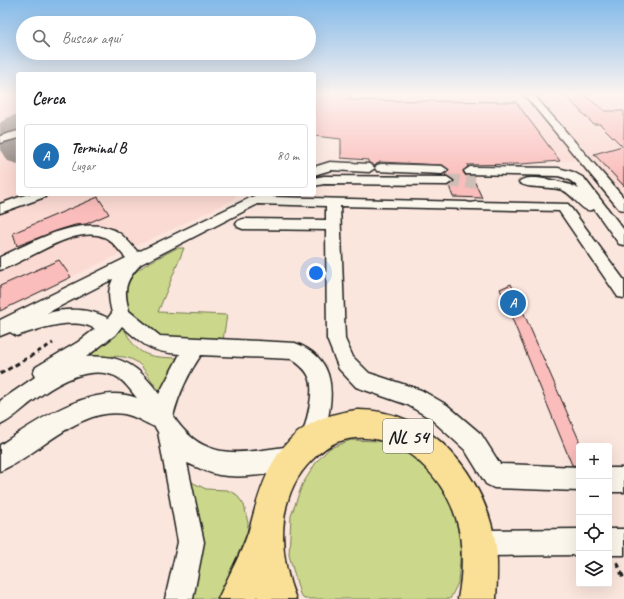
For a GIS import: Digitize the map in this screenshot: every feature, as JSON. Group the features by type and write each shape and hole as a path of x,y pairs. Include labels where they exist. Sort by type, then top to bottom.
{"highway":[{"name":"NL 54","path":"236,599 250,572 268,524 274,495 280,479 303,449 333,429 360,424 388,427 415,440 440,461 461,490 469,508 478,543 481,568 477,599"},
{"name":"NL 54","path":"268,524 267,553 270,574 278,599"}],"street":[{"path":"551,121 624,206"},
{"path":"0,140 16,135"},
{"path":"316,170 330,166 375,168 445,176 324,180 316,182"},
{"path":"624,240 580,181 569,175 558,172 472,176 545,183 570,189 578,194 624,253"},
{"path":"0,209 35,196"},
{"path":"0,328 136,260 252,197 333,203 563,207 623,289"},
{"path":"333,203 336,339 346,363 363,380 414,397 439,412 473,442 494,476 576,479"},
{"path":"243,224 333,225"},
{"path":"0,264 71,233 87,230 101,231 111,235 136,260"},
{"path":"582,233 624,270"},
{"path":"0,459 79,412 106,403 124,404 165,426 194,454 218,464 237,465 303,449 323,386 316,367 306,357 295,351 196,347 160,344 152,341 121,315 117,298 117,288 124,272 136,260"},
{"path":"0,400 96,340 109,330 121,315"},
{"path":"0,332 56,318 77,317 97,319 109,330"},
{"path":"165,426 171,388 181,369 196,347"},
{"path":"0,400 29,391 60,375 82,366 100,364 121,369 135,380 151,400 165,426 191,542 179,599"},
{"path":"0,414 29,391"},
{"path":"612,480 624,480"},
{"path":"478,543 576,542"},
{"path":"612,542 624,542"}],"path":[{"path":"0,374 53,343"}],"shaded area":[{"path":"0,121 16,121 16,196 236,196 233,200 0,311"},
{"path":"316,121 624,121 624,218 576,160 495,165 440,165 341,158 341,139 316,137"}],"green space":[{"path":"177,248 184,248 158,312 227,315 223,340 155,338 129,313 127,309 124,297 125,287 130,278 147,264"},
{"path":"123,326 133,344 144,353 151,356 179,358 161,392 142,367 136,361 128,358 110,356 76,363"},
{"path":"351,440 379,441 411,451 436,474 450,500 462,534 458,583 450,599 304,599 300,594 289,555 291,516 302,485 317,461 330,448"},
{"path":"181,477 206,489 227,490 236,494 244,505 248,523 246,550 221,599 185,599"}],"building":[{"path":"316,121 530,121 560,161 522,164 467,165 468,166 463,172 466,176 472,176 482,198 453,197 449,186 454,181 445,175 449,170 443,165 380,162 375,166 368,162 368,160 341,158 341,139 316,136"},
{"path":"590,121 624,121 624,186 594,154 622,146 600,124 593,124"},
{"path":"98,197 109,214 86,224 75,225 56,231 17,246 13,233"},
{"path":"59,260 71,277 0,311 0,286"},
{"path":"511,284 579,440 579,443 576,443 576,466 572,465 500,289"}],"taxiway":[{"path":"16,124 8,130 6,138 16,152"}],"tunnel":[{"path":"447,181 475,182"}],"place":[{"name":"Terminal B","path":"513,303"}]}
